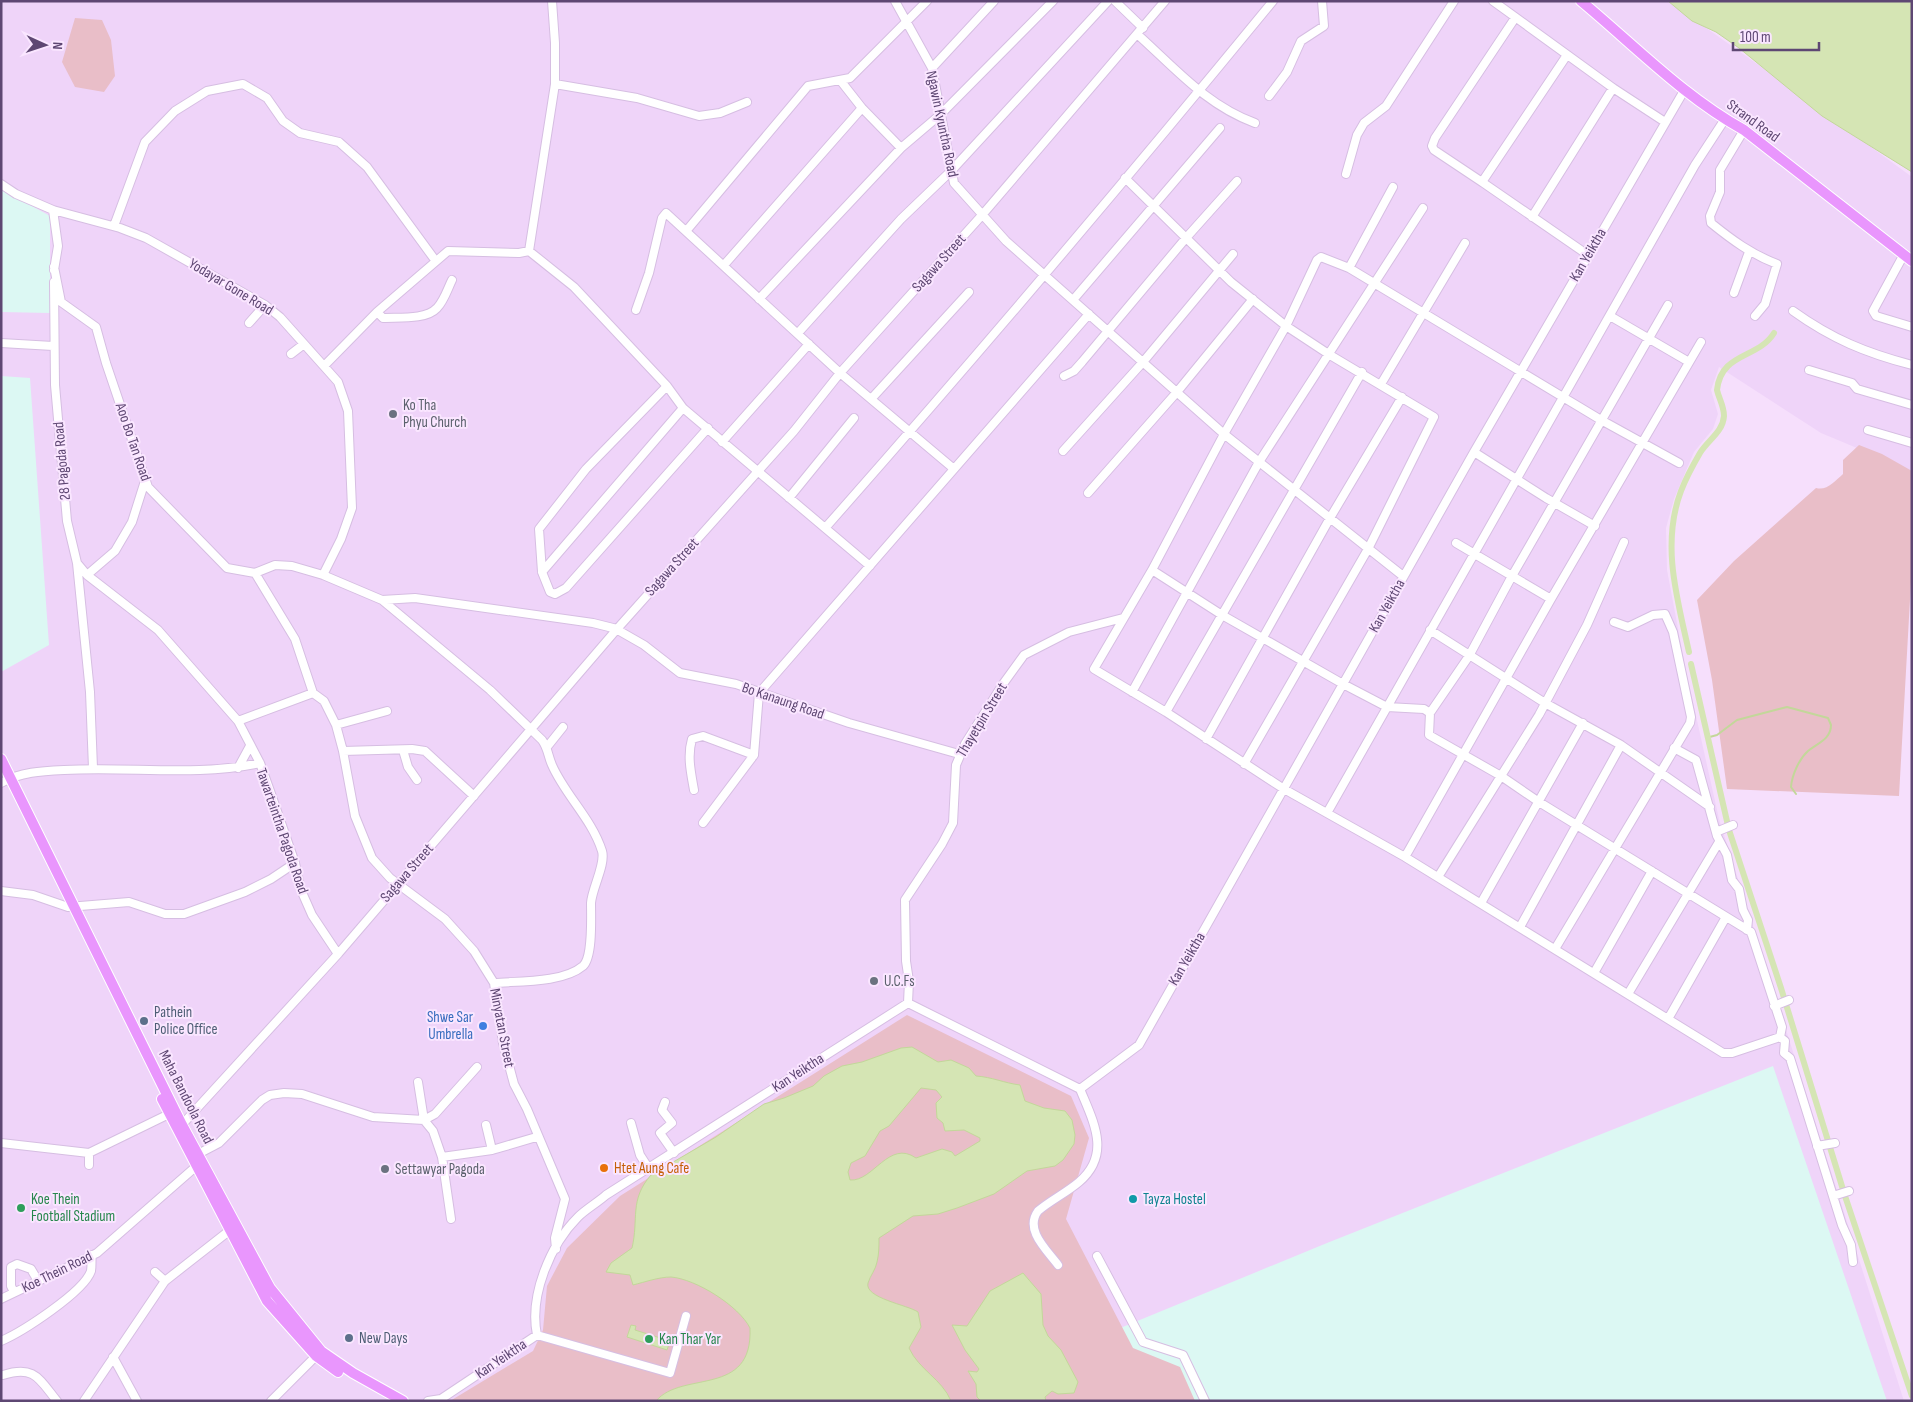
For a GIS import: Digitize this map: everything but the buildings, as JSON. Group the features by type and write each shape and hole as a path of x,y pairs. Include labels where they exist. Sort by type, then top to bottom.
{"main road":[{"name":"Strand Road","path":"1581,1 1685,89 1725,119 1744,130 1908,259"},
{"name":"Maha Bandoola Road","path":"1,759 5,778 72,907 179,1128 233,1228 270,1288 318,1353 348,1378 392,1401"},
{"name":"Maha Bandoola Road","path":"72,907 169,1114 179,1128"},
{"name":"Maha Bandoola Road","path":"318,1353 403,1401"}],"street":[{"path":"529,252 555,84 552,1"},
{"name":"Ngawin Kyuntha Road","path":"895,1 932,68 954,183 1006,241 1224,434 1404,576"},
{"path":"687,230 808,86 850,78 927,1"},
{"path":"932,68 994,1"},
{"path":"759,299 901,148 941,114 1053,1"},
{"path":"798,333 901,219 951,171 1108,1"},
{"path":"1115,1 1140,31 1198,92 1233,115 1255,123"},
{"name":"Sagawa Street","path":"179,1128 338,954 616,629 794,431 840,373 983,214 1165,1"},
{"path":"826,527 910,432 1198,92 1272,1"},
{"path":"1269,96 1287,72 1301,41 1324,26 1322,1"},
{"path":"1346,174 1357,135 1364,124 1386,106 1454,1"},
{"path":"1493,1 1613,88 1665,122"},
{"path":"1515,18 1435,138 1432,146 1434,150 1588,255"},
{"path":"1482,182 1567,55"},
{"path":"840,80 862,108 901,148"},
{"path":"114,226 145,142 175,111 207,91 242,84 267,98 283,121 300,134 339,142 366,168 435,260"},
{"path":"555,84 636,98 699,116 720,113 747,102"},
{"path":"1532,216 1613,88"},
{"name":"Kan Yeiktha","path":"1080,1089 1138,1045 1474,452 1685,89"},
{"path":"724,265 862,108"},
{"path":"1327,813 1562,396 1610,316 1695,165 1725,119"},
{"path":"1073,300 1220,128"},
{"path":"1744,130 1720,170 1720,192 1710,216 1711,223 1749,252 1778,264 1765,304 1755,316"},
{"path":"1125,178 1220,271 1286,326 1330,355 1362,372 1434,416 1368,549 1244,764"},
{"path":"1064,376 1074,371 1186,238 1237,181"},
{"path":"1,184 16,194 53,210"},
{"path":"1349,268 1393,187"},
{"path":"1132,692 1259,462 1330,355 1423,208"},
{"name":"Yodayar Gone Road","path":"53,210 114,226 146,238 264,306 280,317 338,382 348,411 352,508 341,539 323,575"},
{"name":"28 Pagoda Road","path":"53,210 58,246 54,267 53,346 67,521 77,562 90,692 93,768"},
{"path":"636,310 649,273 662,218 666,213 687,230 840,373 954,469"},
{"path":"1381,384 1464,243"},
{"path":"324,366 377,312 435,260 448,251 529,252 574,287 667,386 683,408 870,566"},
{"path":"1734,293 1749,252"},
{"path":"1063,450 1144,362 1233,254"},
{"path":"1679,463 1601,420 1349,268 1325,258 1317,260 1286,326 1224,434 1152,570 1094,669 1166,712 1284,789 1405,856 1727,1054 1780,1037"},
{"path":"1908,259 1873,311 1876,316 1912,327"},
{"name":"Aoo Bo Tan Road","path":"54,267 61,302 96,326 148,487 228,568 255,573 275,565 292,566 323,575"},
{"path":"377,312 383,318 426,314 437,309 452,280"},
{"path":"872,398 969,292"},
{"path":"1088,493 1177,392 1253,299"},
{"path":"1668,305 1512,576 1469,656 1430,714 1429,736 1501,776 1538,802 1577,824 1751,932 1777,1005 1782,1027 1780,1037"},
{"path":"249,323 264,306"},
{"path":"1793,311 1822,331 1859,350 1912,365"},
{"path":"703,823 754,755 759,693 1089,314"},
{"path":"1610,316 1689,362"},
{"path":"1405,856 1464,755 1551,598 1596,526 1642,442 1701,342"},
{"path":"1,343 53,346"},
{"path":"291,354 304,344"},
{"path":"722,442 809,344"},
{"path":"1809,370 1852,383 1857,389 1912,405"},
{"path":"1166,712 1362,372"},
{"path":"667,386 586,469 539,529 542,572 550,592 555,594 566,588 708,428"},
{"path":"1206,739 1264,639 1330,518 1402,397"},
{"path":"542,572 683,408"},
{"path":"789,498 854,418"},
{"path":"1868,430 1912,442"},
{"path":"1474,452 1554,503 1596,526"},
{"path":"87,575 115,551 132,522 145,481"},
{"path":"1438,877 1545,703 1587,625 1624,542"},
{"path":"1456,543 1551,598"},
{"name":"Tawarteintha Pagoda Road","path":"77,562 87,575 158,630 238,721 260,763 295,863 301,890 312,915 338,954"},
{"path":"1152,570 1222,615 1303,662 1387,707 1424,710 1430,714"},
{"name":"Minyatan Street","path":"255,573 295,640 313,693 324,701 336,725 343,751 355,816 372,858 396,884 445,918 474,951 494,982 503,1043 514,1084 565,1199 555,1238 556,1249"},
{"name":"Bo Kanaung Road","path":"323,575 382,600 424,599 574,620 616,629 644,645 680,673 736,684 849,723 959,754"},
{"path":"382,600 447,657 490,690 547,747 552,765 584,816 602,852 602,863 592,900 589,956 584,966 558,978 494,982"},
{"path":"1556,949 1690,723 1691,717 1669,618 1665,614 1660,613 1628,627 1614,622"},
{"name":"Thayetpin Street","path":"908,1003 910,981 906,961 907,919 905,900 942,844 953,823 956,765 959,754 1003,684 1024,655 1069,632 1123,618"},
{"path":"1430,630 1545,703 1621,745 1710,807"},
{"path":"238,721 313,693"},
{"path":"336,725 387,711"},
{"path":"1481,903 1583,723"},
{"path":"547,747 563,727"},
{"path":"694,790 690,771 692,739 703,736 754,755"},
{"path":"1520,927 1621,745"},
{"path":"238,768 250,746"},
{"path":"1674,748 1696,760 1718,831 1719,842 1726,855 1732,880 1740,889 1743,910 1748,920 1747,930"},
{"path":"403,750 408,767 417,780"},
{"path":"343,751 424,751 474,796"},
{"path":"5,778 38,772 93,768 238,768 260,763"},
{"path":"1718,831 1734,825"},
{"path":"1628,994 1719,842"},
{"path":"1,891 34,895 72,907 128,902 165,914 184,914 244,892 271,879 295,863"},
{"path":"1594,973 1652,871"},
{"path":"1668,1019 1726,917"},
{"path":"1777,1005 1789,1000"},
{"path":"908,1003 1080,1089 1098,1139 1094,1164 1080,1181 1038,1211 1032,1225 1039,1239 1058,1264"},
{"name":"Kan Yeiktha","path":"441,1400 537,1335 535,1323 543,1274 556,1249 578,1216 606,1195 908,1003"},
{"path":"1780,1037 1785,1041 1784,1053 1790,1058 1820,1146 1851,1245 1853,1262"},
{"path":"424,1120 435,1114 477,1067"},
{"path":"418,1082 424,1120 433,1131 442,1157 451,1220"},
{"name":"Koe Thein Road","path":"1,1299 92,1255 219,1143 262,1100 270,1095 284,1093 314,1098 373,1117 424,1120"},
{"path":"660,1107 672,1123 660,1133 674,1152"},
{"path":"1,1143 88,1153 169,1114"},
{"path":"631,1123 640,1155 649,1168"},
{"path":"486,1125 492,1150"},
{"path":"442,1157 492,1150 539,1138"},
{"path":"1820,1146 1835,1143"},
{"path":"88,1153 89,1165"},
{"path":"1835,1195 1849,1191"},
{"path":"560,1221 570,1226"},
{"path":"84,1401 165,1281 233,1228"},
{"path":"1,1342 39,1320 75,1291 91,1271 92,1255"},
{"path":"1096,1256 1143,1342 1184,1355 1205,1401"},
{"path":"14,1292 9,1272 16,1264 31,1269 38,1281"},
{"path":"155,1272 165,1281"},
{"path":"537,1335 670,1373 686,1316"},
{"path":"271,1401 318,1353"},
{"path":"113,1357 137,1401"},
{"path":"3,1375 20,1371 34,1374 41,1378 57,1401"},
{"path":"428,1401 441,1400"}],"shaded area":[{"path":"1,1 1668,1 1912,177 1912,471 1821,433 1719,367 1711,390 1718,414 1713,429 1694,452 1674,499 1666,528 1667,570 1686,671 1719,819 1904,1401 1,1401"},
{"path":"1668,1 1912,1 1912,172 1822,116 1739,48 1716,32 1692,21"},
{"path":"75,18 102,20 111,40 115,76 104,92 75,87 62,62"},
{"path":"1,189 50,216 50,313 1,312"},
{"path":"1,376 30,378 49,645 1,672"},
{"path":"1859,445 1882,454 1912,471 1912,564 1899,796 1727,789 1712,680 1697,600 1734,561 1816,488 1827,487 1843,474 1843,460"},
{"path":"907,1015 1071,1096 1089,1138 1066,1219 1133,1348 1180,1367 1195,1401 450,1401 533,1351 543,1330 547,1286 567,1248 620,1196"},
{"path":"912,1047 938,1062 951,1060 969,1068 976,1076 1020,1085 1025,1101 1044,1108 1065,1111 1072,1120 1075,1135 1074,1144 1063,1160 1055,1166 1027,1171 994,1194 957,1208 938,1214 913,1216 879,1238 878,1259 868,1283 869,1288 879,1297 918,1312 921,1327 909,1348 913,1356 947,1393 951,1401 656,1401 668,1392 682,1386 728,1374 740,1365 748,1350 750,1328 737,1311 727,1303 704,1288 692,1283 671,1277 633,1285 630,1275 606,1272 611,1263 632,1248 637,1201 644,1184 651,1175 716,1137 764,1104 813,1086 824,1076 842,1066 862,1062 901,1048","holes":["921,1088 936,1090 942,1097 936,1103 937,1118 943,1123 945,1131 964,1130 980,1138 980,1141 955,1156 952,1152 942,1149 916,1158 906,1154 898,1154 889,1157 866,1175 850,1180 848,1172 851,1163 865,1156 880,1131 889,1126"]},
{"path":"1773,1066 1887,1401 1136,1401 1113,1331 1327,1243"},
{"path":"1023,1273 1041,1294 1043,1325 1048,1336 1061,1350 1078,1382 1074,1393 1058,1394 1052,1391 1045,1397 1046,1401 981,1401 977,1397 976,1384 968,1371 977,1372 979,1369 965,1350 952,1325 967,1326 990,1291"},
{"name":"Kan Thar Yar","path":"631,1325 636,1326 635,1330 670,1341 667,1350 627,1337"}],"waterway":[{"path":"1689,652 1673,571 1672,531 1675,511 1681,491 1692,467 1703,448 1718,431 1723,422 1723,409 1717,390 1725,369 1741,357 1759,348 1774,333"},
{"path":"1691,664 1729,830 1781,988 1845,1196 1912,1396"},
{"path":"1706,738 1717,735 1737,720 1787,707 1828,718 1831,725 1829,734 1805,754 1796,768 1791,787 1796,794"}],"place":[{"name":"Ko Tha Phyu Church","path":"393,414"},
{"name":"U.C.Fs","path":"874,981"},
{"name":"Pathein Police Office","path":"144,1021"},
{"name":"Shwe Sar Umbrella","path":"483,1026"},
{"name":"Htet Aung Cafe","path":"604,1168"},
{"name":"Settawyar Pagoda","path":"385,1169"},
{"name":"Tayza Hostel","path":"1133,1199"},
{"name":"Koe Thein Football Stadium","path":"21,1208"},
{"name":"New Days","path":"349,1338"},
{"name":"Kan Thar Yar","path":"649,1339"}]}
